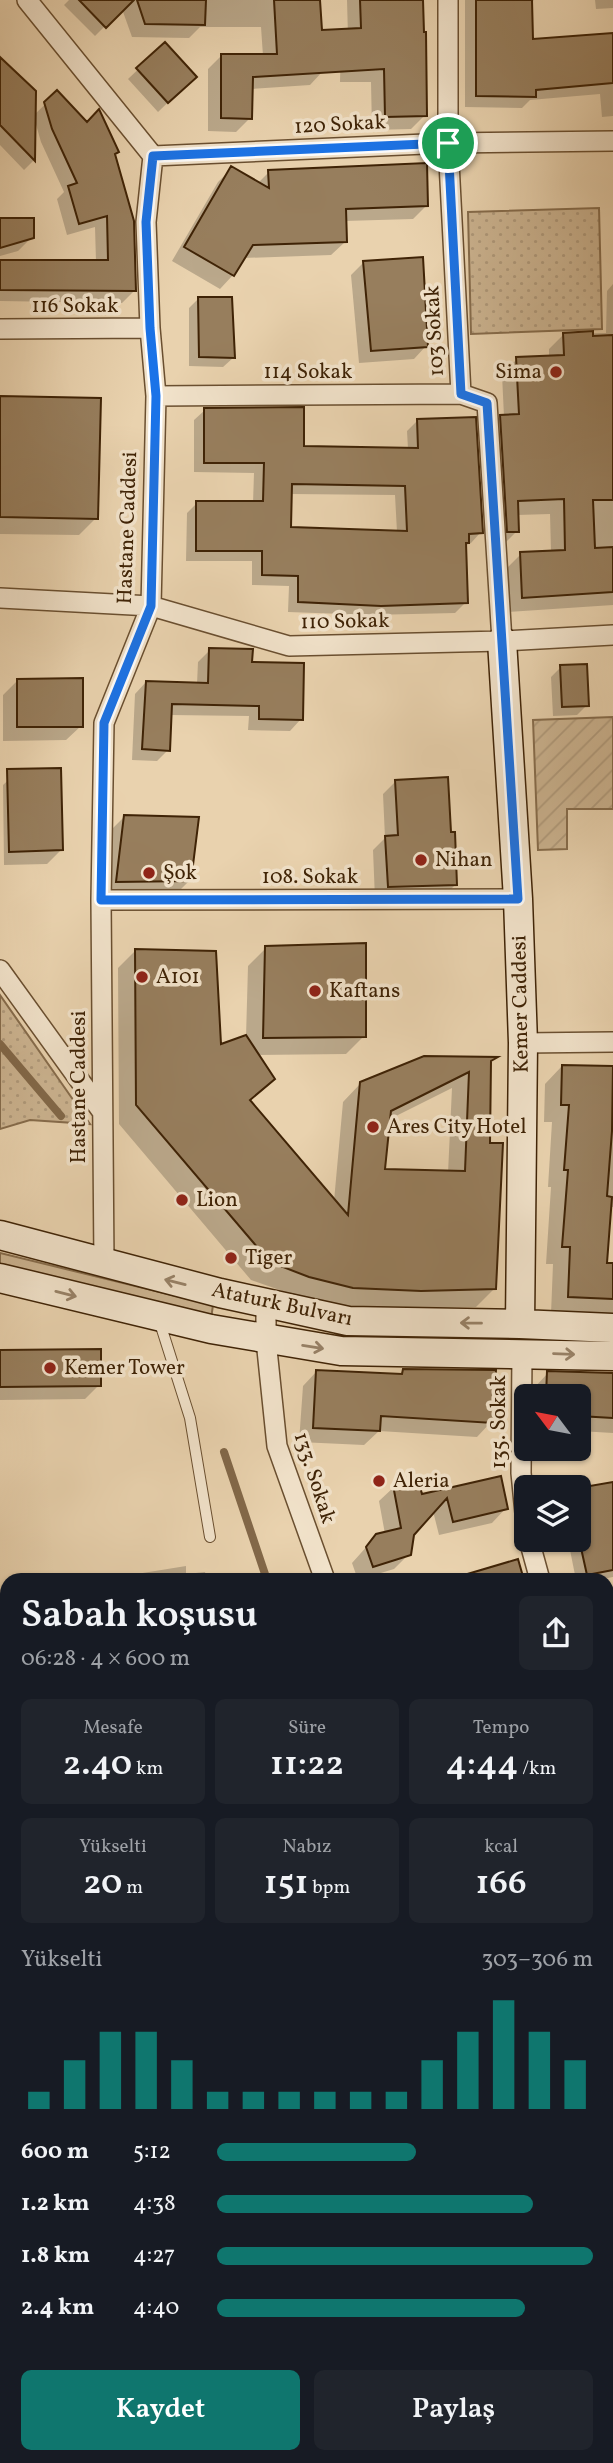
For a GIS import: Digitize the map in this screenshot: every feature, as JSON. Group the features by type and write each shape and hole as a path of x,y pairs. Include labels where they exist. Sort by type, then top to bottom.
{"main road":[{"name":"Kemer Caddesi","path":"502,641 518,899 523,1043 520,1324"},
{"name":"Ataturk Bulvarı","path":"0,1236 348,1321 613,1328"},
{"name":"Ataturk Bulvarı","path":"0,1278 266,1340 341,1351 613,1356"}],"street":[{"path":"27,0 153,156"},
{"name":"103 Sokak","path":"448,0 448,143 461,394 487,403 502,641"},
{"name":"120 Sokak","path":"153,156 448,143 613,141"},
{"name":"Hastane Caddesi","path":"104,1263 101,900 104,723 151,606 156,396 146,222 153,156"},
{"name":"116 Sokak","path":"0,329 150,328"},
{"name":"114 Sokak","path":"156,396 461,394"},
{"name":"110 Sokak","path":"0,598 151,606 289,646 502,641 613,635"},
{"name":"108. Sokak","path":"101,900 518,899"},
{"path":"0,970 101,1110"},
{"path":"523,1043 613,1042"},
{"name":"133. Sokak","path":"266,1303 266,1340 277,1446 322,1573"},
{"name":"135. Sokak","path":"521,1475 522,1353"},
{"path":"532,1552 538,1573"}],"lane":[{"path":"158,1316 190,1418 210,1537"}],"shaded area":[{"path":"599,208 602,329 471,334 468,212"},
{"path":"613,717 613,809 567,809 567,849 538,850 533,720"},
{"path":"0,995 90,1124 30,1120 0,1129"},
{"path":"0,1253 213,1305 211,1319 0,1267"}],"building":[{"path":"79,0 134,0 106,28"},
{"path":"137,0 206,0 205,25 145,24"},
{"path":"274,0 320,0 322,30 361,28 360,0 423,0 427,116 385,117 384,69 253,77 252,119 221,118 221,54 277,54"},
{"path":"476,0 532,0 533,39 613,33 613,83 536,90 536,97 476,96"},
{"path":"165,42 197,77 168,103 136,68"},
{"path":"0,57 36,91 35,161 0,125"},
{"path":"57,90 87,122 99,109 119,152 115,154 134,221 136,291 0,290 0,260 108,260 107,216 79,224 68,186 77,183 52,129 44,102"},
{"path":"427,163 428,206 346,209 347,242 253,245 234,276 184,247 231,166 269,188 268,170"},
{"path":"0,218 34,218 34,238 0,248"},
{"path":"423,257 428,347 371,351 363,261"},
{"path":"198,297 232,297 235,358 199,357"},
{"path":"593,331 593,336 613,335 613,500 593,500 595,548 613,547 613,592 522,598 520,552 565,550 564,499 518,501 519,532 507,532 500,415 519,414 516,357 564,355 563,333"},
{"path":"0,396 101,398 98,519 0,517"},
{"path":"304,407 304,446 418,448 417,419 476,417 483,533 469,534 469,543 466,543 468,603 381,606 298,602 298,576 262,575 262,551 196,551 196,501 263,501 264,463 204,463 204,408","holes":["292,484 405,486 407,531 291,527"]},
{"path":"209,648 253,649 252,662 304,663 303,720 259,719 259,706 172,704 170,751 142,749 146,681 208,683"},
{"path":"587,664 589,706 562,707 560,665"},
{"path":"83,678 83,727 17,727 17,679"},
{"path":"61,768 63,850 9,852 7,769"},
{"path":"448,777 451,832 455,832 457,885 388,887 385,836 398,835 395,780"},
{"path":"124,815 199,817 191,881 116,882"},
{"name":"Kaftans","path":"366,943 366,1037 263,1038 265,946"},
{"path":"135,949 216,951 221,1044 246,1035 275,1079 250,1100 348,1215 360,1082 424,1056 498,1057 491,1061 490,1143 503,1143 496,1289 421,1291 353,1288 309,1277 270,1262 136,1105","holes":["469,1072 465,1171 385,1169 391,1111"]},
{"path":"562,1065 613,1066 607,1196 612,1197 607,1263 613,1263 613,1299 568,1297 570,1247 562,1247 568,1170 564,1170 569,1105 561,1105"},
{"name":"Kemer Tower","path":"101,1349 101,1386 0,1387 0,1350"},
{"path":"403,1369 496,1370 493,1423 381,1416 380,1431 313,1428 316,1370 402,1374"},
{"path":"547,1371 613,1373 613,1418 592,1417 592,1384 546,1384"},
{"path":"417,1476 422,1494 501,1476 508,1509 453,1522 447,1498 414,1535 411,1555 373,1567 366,1547 376,1534 401,1528 393,1485"},
{"path":"613,1482 613,1570 587,1573 582,1552 591,1552 591,1486"},
{"path":"518,1559 522,1573 471,1573"}],"waterway":[{"path":"0,1044 61,1116"},
{"path":"224,1452 265,1573"}],"place":[{"name":"Sima","path":"556,372"},
{"name":"Nihan","path":"421,860"},
{"name":"Şok","path":"149,873"},
{"name":"A101","path":"142,977"},
{"name":"Kaftans","path":"315,991"},
{"name":"Ares City Hotel","path":"373,1127"},
{"name":"Lion","path":"182,1200"},
{"name":"Tiger","path":"231,1258"},
{"name":"Kemer Tower","path":"50,1368"},
{"name":"Aleria","path":"379,1481"}],"route":[{"path":"448,143 461,394 487,403 518,899 101,900 104,723 151,606 156,396 146,222 153,156 448,143"}]}
